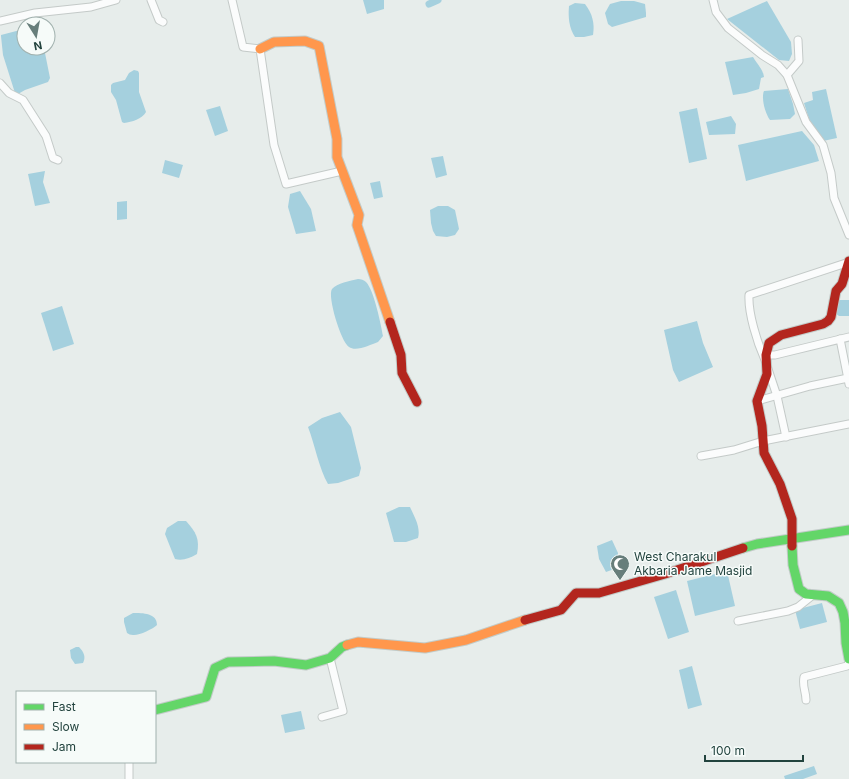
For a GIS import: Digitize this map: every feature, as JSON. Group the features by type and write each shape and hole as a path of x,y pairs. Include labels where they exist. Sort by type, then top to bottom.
{"street":[{"path":"0,21 90,3 116,0"},
{"path":"151,0 159,20 163,22"},
{"path":"232,0 243,47 260,49 274,42 305,41 319,46 337,139 337,157 359,215 358,225 401,355 402,373 417,402"},
{"path":"715,1 716,12 728,28 762,55 778,65 787,75 806,122 823,145 831,173 834,198 849,235"},
{"path":"787,75 799,61 798,40"},
{"path":"260,49 274,145 286,184 342,171"},
{"path":"0,83 9,93 23,100 46,136 53,158 58,160"},
{"path":"786,437 777,396 766,360 762,353 754,323 749,295 849,261 846,282 836,291 831,317 828,321 823,324 781,335 769,343 766,360 767,374 757,401 764,453 780,484 792,519 791,539 793,565 799,589 806,594 828,596 839,603 846,623 846,643 849,659"},
{"path":"766,360 775,355 849,337"},
{"path":"757,401 810,386 848,381 840,339"},
{"path":"701,456 734,450 763,441 849,424"},
{"path":"156,710 206,697 216,668 228,662 274,661 306,666 330,658 342,647 358,642 425,648 466,640 517,622 561,610 576,593 599,593 665,574 757,544 849,530"},
{"path":"738,621 788,611 798,607 813,595"},
{"path":"322,717 343,711 330,658"},
{"path":"806,700 806,695 802,685 804,677 847,666 849,664"},
{"path":"129,763 129,779"}],"water":[{"path":"363,0 384,0 384,9 367,14"},
{"path":"621,1 634,1 645,4 646,17 612,27 608,24 605,13 610,4"},
{"path":"767,1 791,42 792,54 789,61 779,60 727,19"},
{"path":"575,3 585,4 589,11 593,22 593,35 575,37 573,34 569,22 569,6"},
{"path":"16,31 16,56 46,56 50,78 48,82 18,94 15,93 3,55 1,35"},
{"path":"753,57 761,69 764,77 761,78 759,89 733,95 725,62"},
{"path":"134,70 138,71 139,73 139,92 146,112 142,117 136,120 124,123 122,122 116,100 111,92 111,85 113,83 125,80 129,73"},
{"path":"788,89 795,114 790,119 770,120 764,106 764,91"},
{"path":"826,89 837,138 823,141 809,119 804,103 813,100 812,92"},
{"path":"220,106 228,131 215,136 206,110"},
{"path":"697,108 707,159 689,163 679,112"},
{"path":"731,116 736,124 735,134 709,135 706,122"},
{"path":"802,131 814,145 819,161 746,181 738,145"},
{"path":"443,156 447,175 436,178 431,158"},
{"path":"165,160 183,165 179,178 162,173"},
{"path":"45,171 43,182 50,203 35,206 28,174"},
{"path":"380,181 383,197 374,199 370,183"},
{"path":"300,191 311,209 316,231 296,234 288,207 290,194"},
{"path":"127,201 127,219 117,220 117,202"},
{"path":"438,206 448,206 455,210 459,229 455,235 447,237 436,236 433,231 430,210"},
{"path":"358,279 366,282 372,292 383,336 378,342 363,348 355,349 349,347 342,337 333,309 331,293 332,289 337,285"},
{"path":"839,300 849,300 849,316 839,316 835,313"},
{"path":"62,306 74,344 53,351 41,313"},
{"path":"697,321 703,343 713,367 679,382 673,370 664,330"},
{"path":"340,412 351,427 361,468 359,476 338,483 328,484 322,471 308,427 322,418"},
{"path":"399,507 410,507 418,526 418,538 406,542 394,542 386,513"},
{"path":"178,521 186,521 195,532 198,549 197,554 189,558 178,560 175,559 165,534 167,528"},
{"path":"612,540 618,553 617,568 606,572 599,559 597,546"},
{"path":"727,571 735,606 695,616 687,581"},
{"path":"676,590 689,632 668,639 654,597"},
{"path":"822,603 827,622 800,629 795,610"},
{"path":"133,613 149,614 155,618 157,625 135,635 127,633 124,618"},
{"path":"79,647 83,653 83,663 75,664 71,658 70,650"},
{"path":"692,666 702,705 688,709 679,670"},
{"path":"301,711 305,729 285,733 281,715"},
{"path":"814,766 817,774 803,779 785,779 784,776"}],"waterway":[{"path":"429,4 438,0"}],"traffic: fast":[{"path":"743,548 757,544 849,530"},
{"path":"792,546 793,565 799,589 806,594 828,596 839,603 843,612 845,623 846,643 849,659"},
{"path":"156,710 206,697 215,668 228,662 274,661 306,665 330,658 342,647 347,645"}],"traffic: slow":[{"path":"260,49 274,42 305,41 319,46 337,139 337,157 359,215 357,225 390,322"},
{"path":"347,645 358,642 425,648 466,640 525,620"}],"traffic: jam":[{"path":"792,546 792,519 780,484 764,453 762,426 757,401 767,374 766,355 769,343 781,335 823,324 828,321 831,317 836,291 842,284 849,261"},
{"path":"390,322 401,355 402,373 417,402"},
{"path":"525,620 561,610 576,593 599,593 665,574 743,548"}],"place":[{"name":"West Charakul Akbaria Jame Masjid","path":"620,581"}]}
